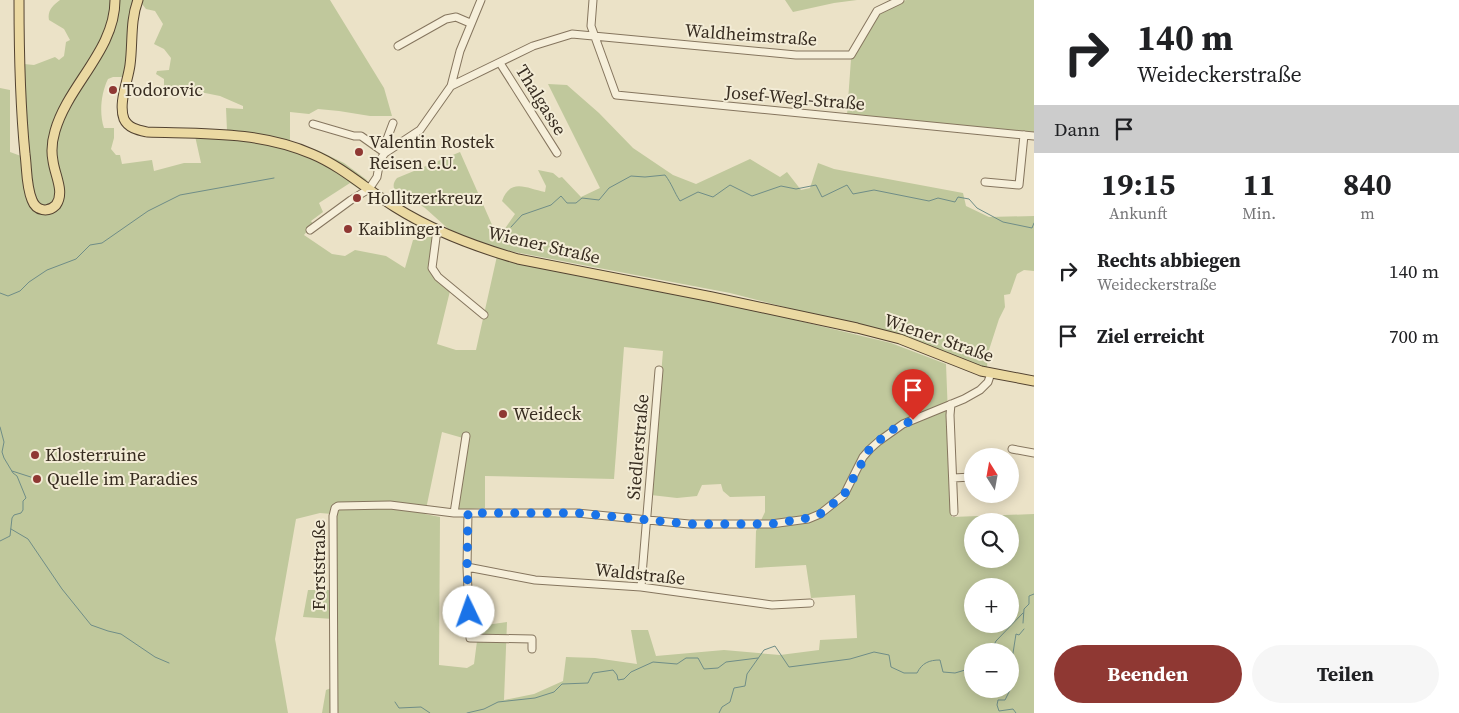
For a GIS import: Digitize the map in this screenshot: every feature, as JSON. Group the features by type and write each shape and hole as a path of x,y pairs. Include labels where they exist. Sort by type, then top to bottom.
{"main road":[{"path":"19,0 21,100 29,189 35,205 47,210 56,205 60,197 60,188 52,154 56,128 108,32 113,18 115,0"},
{"name":"Wiener Straße","path":"138,0 133,16 130,65 123,106 124,117 130,126 138,130 147,132 230,135 286,145 328,161 395,207 437,230 484,249 518,259 712,297 888,336 991,373 1034,381"}],"street":[{"path":"474,0 477,8"},
{"path":"451,86 460,51 481,0"},
{"path":"593,0 591,26 594,37"},
{"name":"Waldheimstraße","path":"572,34 796,55 851,55 877,11 900,0"},
{"path":"398,46 446,19 456,17 470,23"},
{"name":"Waldheimstraße","path":"384,153 420,130 451,86 533,46 585,31 591,26"},
{"name":"Josef-Wegl-Straße","path":"594,37 616,95 1034,136"},
{"name":"Thalgasse","path":"500,63 557,153"},
{"path":"310,230 344,204 369,189 377,177 380,160 393,123"},
{"path":"313,124 360,136 384,153"},
{"path":"985,182 1020,185 1024,135"},
{"path":"437,230 432,268 438,276 484,315"},
{"name":"Siedlerstraße","path":"641,588 659,370"},
{"path":"466,436 454,513 577,513 689,524 771,524 816,516 844,495 870,448 904,424 980,390 988,382 991,373"},
{"path":"952,404 950,415 954,512"},
{"path":"1019,450 1034,453"},
{"path":"952,478 964,477"},
{"name":"Forststraße","path":"334,713 333,516 335,508 348,504 366,506 390,505 454,513"},
{"path":"468,513 467,568 470,638 532,639 532,649"},
{"name":"Waldstraße","path":"467,568 535,580 641,588 772,605 810,603"}],"green space":[{"path":"60,0 330,0 384,88 392,116 370,116 318,109 309,114 290,112 290,142 317,150 344,163 367,180 360,187 358,193 359,189 350,183 319,203 323,212 311,221 313,224 304,235 332,254 345,256 355,250 386,256 405,268 413,240 434,235 430,266 451,287 437,344 456,350 476,350 497,256 737,306 891,343 946,364 952,517 964,517 964,568 1019,568 1019,515 1034,514 1034,713 322,713 326,690 334,687 333,619 303,617 308,590 333,590 332,514 320,513 296,519 275,639 288,713 0,713 0,88 10,90 10,152 21,156 26,184 33,186 27,126 24,64 34,65 55,57 59,60 64,56 66,42 70,40 64,29 49,20 50,11","holes":["139,3 146,9 155,11 163,24 154,44 164,49 171,58 169,70 157,71 156,74 164,79 164,89 220,96 243,106 243,109 226,108 227,131 195,136 201,163 184,163 154,171 152,160 122,164 120,155 116,155 111,149 114,128 104,128 102,122 101,110 104,90 108,79 125,77","624,347 663,351 651,495 677,498 697,496 702,485 721,484 723,491 730,497 765,496 765,512 756,531 755,568 806,565 811,598 855,595 857,638 820,640 819,650 780,655 724,650 656,656 648,630 631,630 637,664 595,658 566,657 563,681 534,694 504,700 507,622 479,626 474,664 467,668 439,665 440,517 425,514 442,432 463,438 456,510 485,508 485,476 614,479"]},
{"path":"785,0 857,0 793,12"},
{"path":"906,0 1034,0 1034,132 847,115 851,59 878,14"},
{"path":"548,84 567,85 599,113 633,148 673,175 696,184 750,159 780,177 787,172 801,190 810,188 818,163 834,169 963,193 966,206 989,217 1034,216 1034,271 1024,270 1017,274 1010,294 1004,295 1005,307 988,353 987,368 906,338 730,293 499,249 454,234 425,208 413,200 397,195 394,182 397,178 460,152 493,227 504,230 515,214 502,201 510,189 520,186 545,192 546,186 538,170 553,173 559,178 562,177 581,197 600,188"}],"waterway":[{"path":"511,227 522,215 551,205 561,196 567,203 576,203 582,198 599,200 609,188 631,176 665,175 680,201 698,192 713,197 730,185 752,196 781,186 796,189 816,185 822,197 847,185 853,194 874,190 929,201 938,198 955,202 958,197 969,199 977,208 1003,222 1032,228 1034,223"},
{"path":"0,293 8,296 20,291 29,282 47,270 76,259 90,245 102,243 148,211 180,195 274,178"},
{"path":"0,427 4,442 2,452 4,458 17,476 26,498 23,501 21,513 14,515 12,518 10,536 0,541"},
{"path":"12,471 37,479"},
{"path":"11,529 28,539 62,589 91,625 121,634 155,657 169,663"},
{"path":"1023,623 1024,609 1029,604 1029,596 1034,594"},
{"path":"995,643 1023,613"},
{"path":"1015,643 1016,634 1019,635 1024,629"},
{"path":"719,713 722,707 730,702 734,688 745,686 747,674 764,650 775,646 789,667 850,659 874,652 889,655 891,667 904,673 917,673 924,664 936,660 940,660 943,672 955,673 964,670"},
{"path":"467,713 484,709 498,702 535,698 554,692 562,684 588,683 593,673 613,670 618,680 624,679 631,672 653,662 677,664 686,658 698,658 704,669 718,668 726,662 758,658"},
{"path":"1006,698 1005,700 998,700 999,711 1013,709 1016,713"},
{"path":"395,702 399,708 421,707 430,713"}],"place":[{"name":"Todorovic","path":"113,90"},
{"name":"Valentin Rostek Reisen e.U.","path":"359,152"},
{"name":"Hollitzerkreuz","path":"357,198"},
{"name":"Kaiblinger","path":"348,229"},
{"name":"Weideck","path":"503,414"},
{"name":"Klosterruine","path":"35,455"},
{"name":"Quelle im Paradies","path":"37,479"}],"route":[{"path":"469,612 467,568 468,513 577,513 689,524 771,524 808,518 820,514 844,495 870,448 892,430 913,420"}]}
